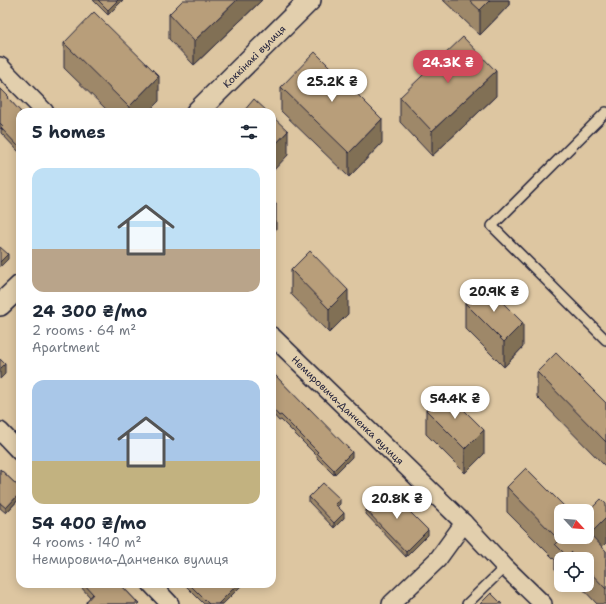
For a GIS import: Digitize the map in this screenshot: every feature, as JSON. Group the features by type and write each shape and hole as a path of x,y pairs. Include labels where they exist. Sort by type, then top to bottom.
{"street":[{"name":"Коккінакі вулиця","path":"201,108 310,0"},
{"path":"0,66 41,108"},
{"path":"0,305 16,290"},
{"name":"Немировича-Данченка вулиця","path":"276,340 464,522 505,567 542,604"},
{"path":"0,431 16,448"},
{"path":"391,604 438,560 464,522"},
{"path":"155,588 170,604"}],"lane":[{"path":"606,112 492,226 606,340"},
{"path":"467,604 505,567"}],"building":[{"path":"98,0 118,0 108,10"},
{"path":"183,0 237,0 194,41 169,14"},
{"path":"469,0 490,0 480,10"},
{"path":"94,12 159,76 129,107 64,43"},
{"path":"463,37 496,71 432,131 400,97"},
{"path":"315,52 382,119 349,153 281,87"},
{"path":"0,88 17,108 16,108 16,144 1,128 3,126 0,123"},
{"path":"254,99 264,108 246,108"},
{"path":"276,120 288,131 276,144"},
{"path":"0,247 8,254 0,262"},
{"path":"310,251 348,290 329,309 291,270"},
{"path":"484,284 523,323 504,342 465,303"},
{"path":"556,353 606,403 606,442 537,372"},
{"path":"0,359 5,364 0,369"},
{"path":"276,376 352,452 334,470 281,415 279,416 276,413"},
{"path":"445,391 484,430 465,449 426,410"},
{"path":"526,468 562,504 554,504 554,535 507,487"},
{"path":"0,469 16,484 16,497 6,508 0,503"},
{"path":"323,483 340,499 335,504 344,513 334,523 309,497"},
{"path":"388,488 428,530 406,552 366,510"},
{"path":"601,499 606,504 606,518 594,530 594,506"},
{"path":"594,538 606,551 606,589 594,576 594,552 563,552 555,544 594,544"},
{"path":"88,588 124,588 139,604 88,604 86,602 93,594"},
{"path":"193,588 234,588 218,604 209,604"},
{"path":"491,593 502,604 480,604"}]}
